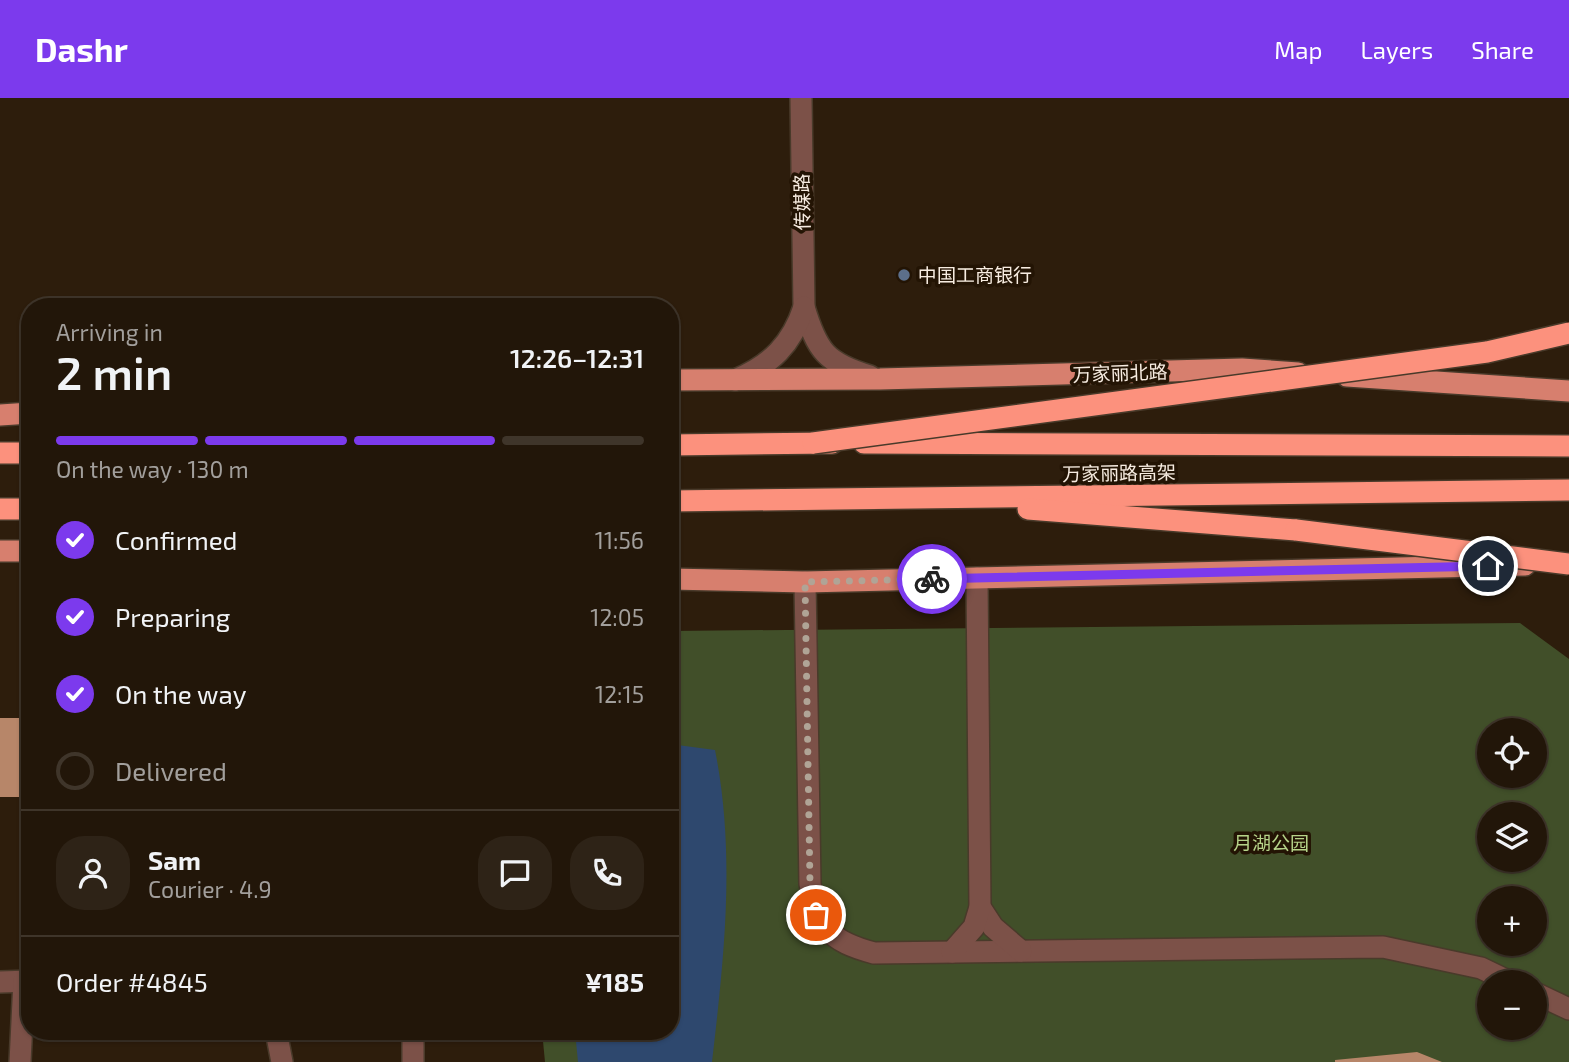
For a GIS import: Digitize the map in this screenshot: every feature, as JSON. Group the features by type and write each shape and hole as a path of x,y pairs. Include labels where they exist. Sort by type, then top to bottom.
{"highway":[{"path":"813,443 1487,352 1569,333"},
{"name":"万家丽路高架","path":"679,444 1569,446"},
{"path":"0,453 21,453"},
{"name":"万家丽路高架","path":"679,501 1569,490"},
{"path":"901,499 1296,530 1569,564"},
{"path":"0,509 21,509"}],"main road":[{"name":"万家丽北路","path":"679,380 880,379 1242,369 1569,391"},
{"path":"0,415 21,414"},
{"path":"0,551 21,551"},
{"path":"679,579 805,582 1569,564"}],"street":[{"name":"传媒路","path":"801,98 804,307"},
{"path":"804,307 814,339 826,355 841,367 880,379"},
{"path":"735,380 759,370 784,347 797,327 804,307"},
{"path":"952,952 974,927 980,907 977,578"},
{"path":"805,582 810,884 816,915 830,934 849,946 874,953 1383,947 1485,970"},
{"path":"980,907 993,927 1021,951"},
{"path":"0,982 21,981"},
{"path":"1547,999 1569,1009"},
{"path":"20,1062 22,1040"},
{"path":"278,1040 282,1062"},
{"path":"413,1040 413,1062"}],"green space":[{"name":"月湖公园","path":"1520,623 1569,659 1569,1062 545,1062 543,1040 679,1040 679,631"}],"water":[{"path":"679,745 715,750 725,828 726,906 712,1062 578,1062 576,1040 679,1040"}],"building":[{"path":"0,718 21,718 21,797 0,797"},
{"path":"1417,1052 1442,1062 1335,1062 1335,1060"}],"way so far":[{"path":"816,915 810,884 805,582 932,579"}],"place":[{"name":"中国工商银行","path":"904,275"}],"route":[{"path":"932,579 1488,566"}]}
